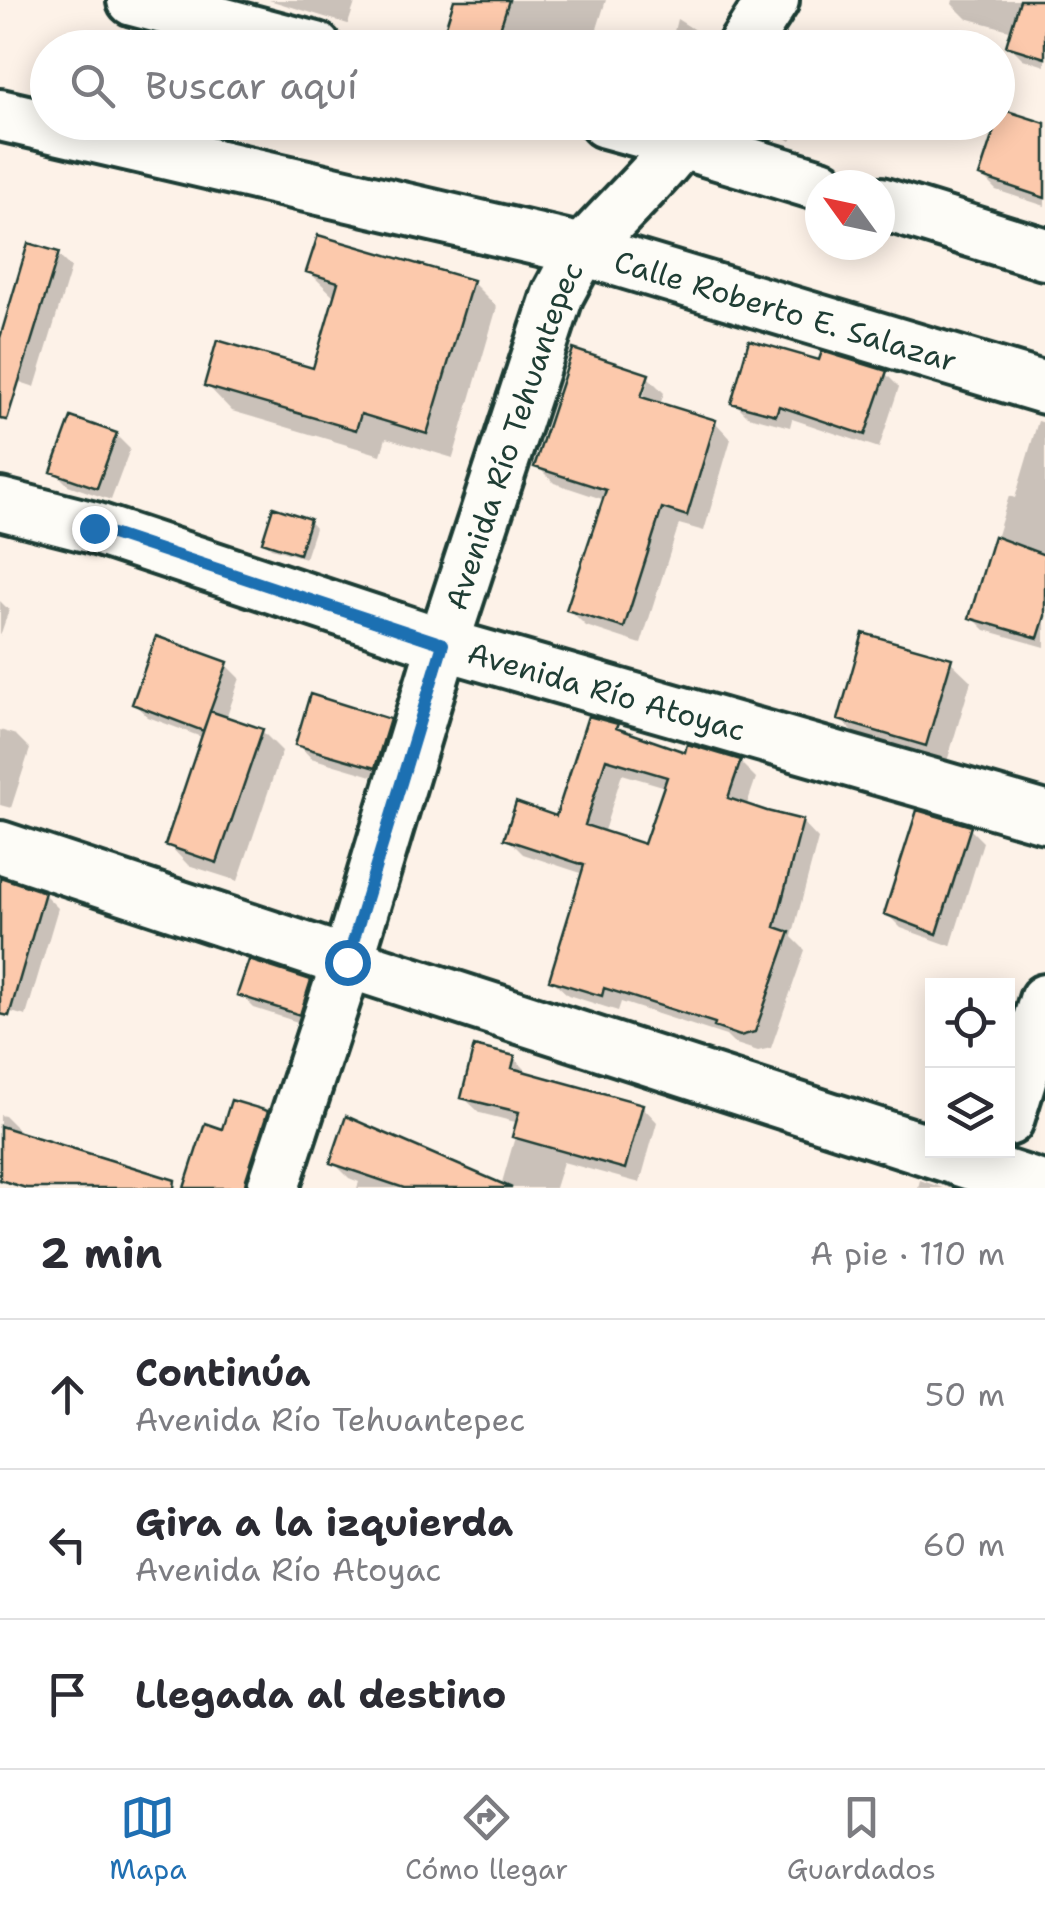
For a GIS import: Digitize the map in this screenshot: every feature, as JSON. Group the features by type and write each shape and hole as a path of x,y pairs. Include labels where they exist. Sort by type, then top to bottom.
{"street":[{"path":"134,0 248,30"},
{"path":"753,30 772,0"},
{"name":"Calle Roberto E. Salazar","path":"0,115 30,122"},
{"name":"Calle Roberto E. Salazar","path":"108,140 583,250 1045,388"},
{"name":"Avenida Río Tehuantepec","path":"273,1188 347,962 443,644 558,294 583,250 634,198 681,140"},
{"path":"708,140 805,179"},
{"path":"895,209 1045,254"},
{"name":"Avenida Río Atoyac","path":"0,504 94,528 443,644 1045,818"},
{"path":"0,847 1045,1188"},
{"path":"1015,1097 1045,1000"}],"building":[{"path":"454,0 509,0 500,30 445,30"},
{"path":"1020,0 1045,0 1045,58 1015,49 1015,30 1011,30"},
{"path":"1015,113 1045,123 1045,198 979,176 991,140 1015,140"},
{"path":"318,235 473,280 427,434 361,414 356,430 204,386 217,340 313,368 338,282 306,272"},
{"path":"28,243 59,252 7,420 0,419 0,338"},
{"path":"749,340 819,360 822,351 887,371 865,435 779,406 776,415 731,403"},
{"path":"573,349 649,374 641,397 716,420 687,516 662,508 624,628 566,610 606,490 534,467"},
{"path":"71,417 117,433 97,488 51,472"},
{"path":"273,507 310,519 299,554 262,542"},
{"path":"994,536 1045,555 1045,616 1038,638 969,618"},
{"path":"863,633 952,658 926,746 838,720"},
{"path":"156,636 228,662 203,731 132,704"},
{"path":"310,694 390,719 375,768 295,745"},
{"path":"210,711 263,729 217,863 165,845"},
{"path":"588,716 685,752 687,744 741,760 728,798 803,820 775,927 790,932 755,1032 740,1036 714,1027 715,1023 604,988 602,996 549,980 584,865 504,839 516,802 556,816","holes":["606,759 667,777 644,844 585,825"]},
{"path":"917,810 971,826 937,934 884,914"},
{"path":"0,877 45,892 9,1016 0,1014"},
{"path":"249,960 311,980 300,1015 237,995"},
{"path":"474,1046 515,1056 512,1068 643,1104 625,1169 512,1137 519,1112 461,1098"},
{"path":"231,1100 268,1111 245,1188 184,1188 205,1123 222,1129"},
{"path":"346,1116 512,1188 404,1188 330,1163"},
{"path":"0,1126 175,1180 174,1188 26,1188 0,1180"}],"route":[{"path":"94,528 443,644 347,962"}]}
